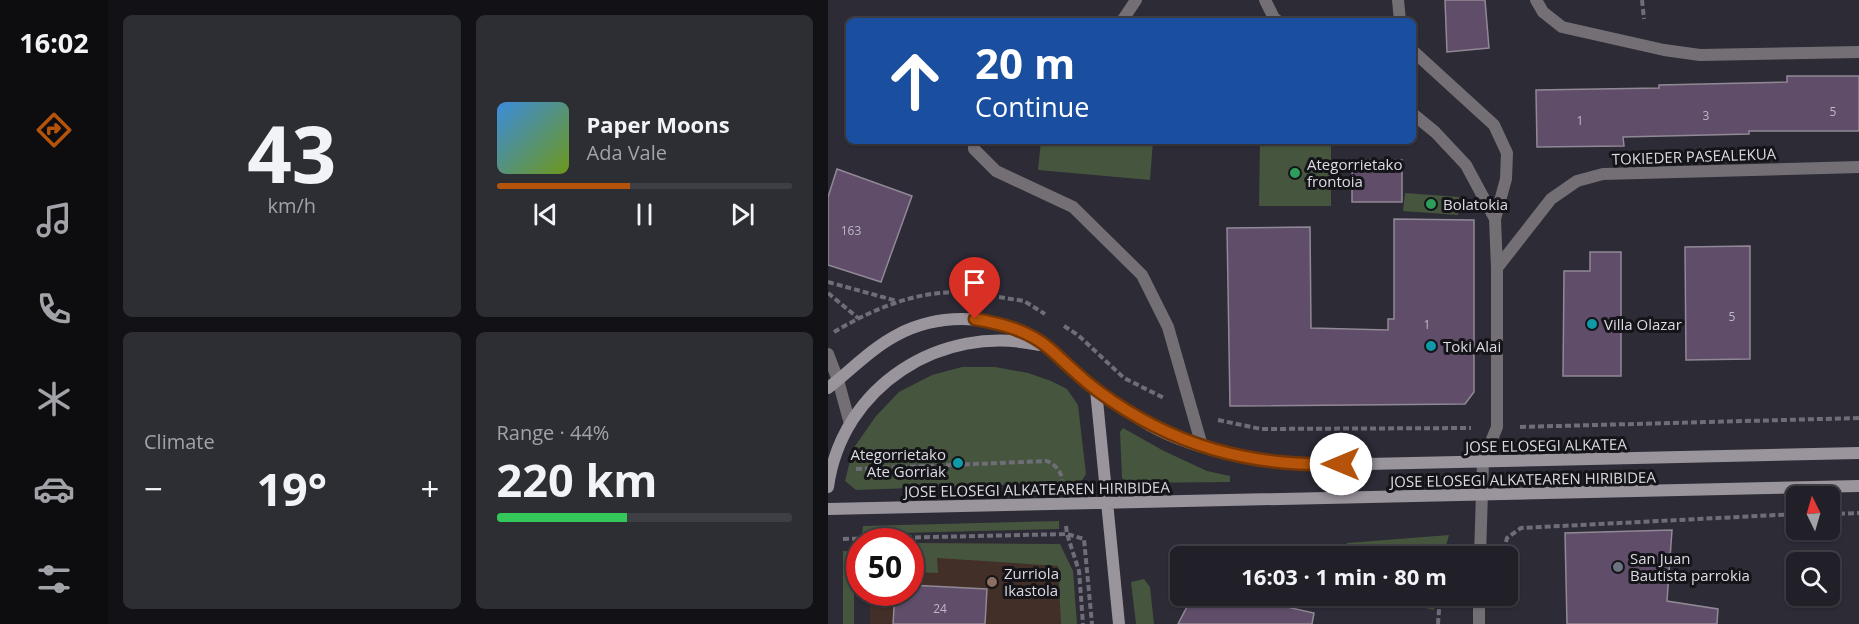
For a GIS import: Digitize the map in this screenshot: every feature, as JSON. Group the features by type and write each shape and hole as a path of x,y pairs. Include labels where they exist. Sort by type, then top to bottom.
{"main road":[{"path":"833,384 875,349 897,335 922,325 948,320 975,319 1001,324 1026,333 1048,347 1096,390 1152,426 1202,446"},
{"path":"828,487 834,458 850,423 873,393 893,375 916,360 967,343 995,340 1022,341 1048,347"},
{"path":"1096,390 1119,624"},
{"name":"JOSE ELOSEGI ALKATEA","path":"1202,446 1234,455 1278,462 1321,465 1859,453"},
{"name":"JOSE ELOSEGI ALKATEAREN HIRIBIDEA","path":"828,509 1859,486"}],"street":[{"path":"1124,18 1136,0"},
{"path":"1265,0 1274,18"},
{"path":"1398,0 1400,18"},
{"path":"1536,0 1543,12 1562,27 1664,50 1700,55 1859,52"},
{"path":"1416,54 1494,125 1507,153 1506,178 1495,219 1497,427 1483,461 1480,546"},
{"path":"1416,116 1435,132 1466,165 1495,219"},
{"path":"974,144 974,149 996,171 1072,207 1142,275 1168,327 1202,446"},
{"name":"TOKIEDER PASEALEKUA","path":"1497,268 1551,199 1577,181 1603,174 1859,167"},
{"path":"828,354 833,384 850,423"},
{"path":"1479,606 1479,624"}],"path":[{"path":"1642,0 1644,19"},
{"path":"828,282 898,301"},
{"path":"828,336 858,318 898,301 917,296 968,292 1024,301 1051,318"},
{"path":"828,293 858,318"},
{"path":"1060,324 1078,335 1124,378 1193,413 1261,429 1420,430 1859,418"},
{"path":"1840,514 1859,513"},
{"path":"1504,546 1507,538 1521,528 1786,515"},
{"path":"843,539 1067,534 1084,539 1092,624"},
{"path":"1438,624 1439,606"}],"shaded area":[{"name":"Zurriola Ikastola","path":"924,543 1060,544 1073,571 1077,624 870,624 870,606 924,606"}],"green space":[{"path":"1041,144 1153,144 1150,180 1038,170"},
{"name":"Ategorrietako frontoia","path":"1260,144 1331,144 1331,206 1259,206"},
{"name":"Bolatokia","path":"1405,193 1459,197 1458,215 1403,211"},
{"path":"962,367 995,367 1028,373 1067,389 1078,405 1086,474 1081,482 856,490 845,481 853,449 876,416 899,392 932,375"},
{"path":"1123,428 1207,471 1230,476 1230,482 1128,483 1122,478 1120,432"},
{"path":"1059,521 1059,529 924,532 924,528 863,528 863,526"},
{"path":"1449,535 1446,546 1347,546 1347,543"},
{"path":"924,543 1060,544 1073,571 1077,624 1061,624 1058,566 937,558 938,573 924,572"},
{"path":"843,551 846,551 846,606 854,606 854,624 843,624"},
{"path":"1144,579 1150,587 1154,624 1136,624 1131,582"},
{"path":"1417,606 1434,606 1434,610"}],"building":[{"path":"1445,0 1485,0 1489,48 1447,52"},
{"path":"1787,76 1859,76 1859,131 1749,131 1749,134 1623,137 1624,146 1537,147 1536,90 1659,88 1659,85 1787,82"},
{"path":"1352,160 1402,160 1402,202 1352,202"},
{"path":"837,169 912,196 881,282 828,265 828,197"},
{"path":"1394,219 1474,220 1474,392 1465,404 1230,406 1227,228 1310,227 1311,328 1388,330 1388,319 1394,319"},
{"path":"1750,246 1750,359 1686,360 1685,247"},
{"name":"Villa Olazar","path":"1590,252 1621,252 1621,376 1563,376 1564,271 1590,271"},
{"name":"San Juan Bautista parrokia","path":"1672,530 1667,601 1718,609 1717,624 1567,624 1565,533"},
{"path":"924,586 987,589 985,624 893,624 894,606 924,606"},
{"path":"1187,606 1283,606 1314,613 1312,624 1178,624"}],"place":[{"name":"Ategorrietako frontoia","path":"1295,173"},
{"name":"Bolatokia","path":"1431,204"},
{"name":"Villa Olazar","path":"1592,324"},
{"name":"Toki Alai","path":"1431,346"},
{"name":"Ategorrietako Ate Gorriak","path":"958,463"},
{"name":"San Juan Bautista parrokia","path":"1618,567"},
{"name":"Zurriola Ikastola","path":"992,582"}],"route":[{"path":"975,319 1001,324 1026,333 1048,347 1096,390 1123,409 1152,426 1192,443 1234,455 1278,462 1341,464"}]}
